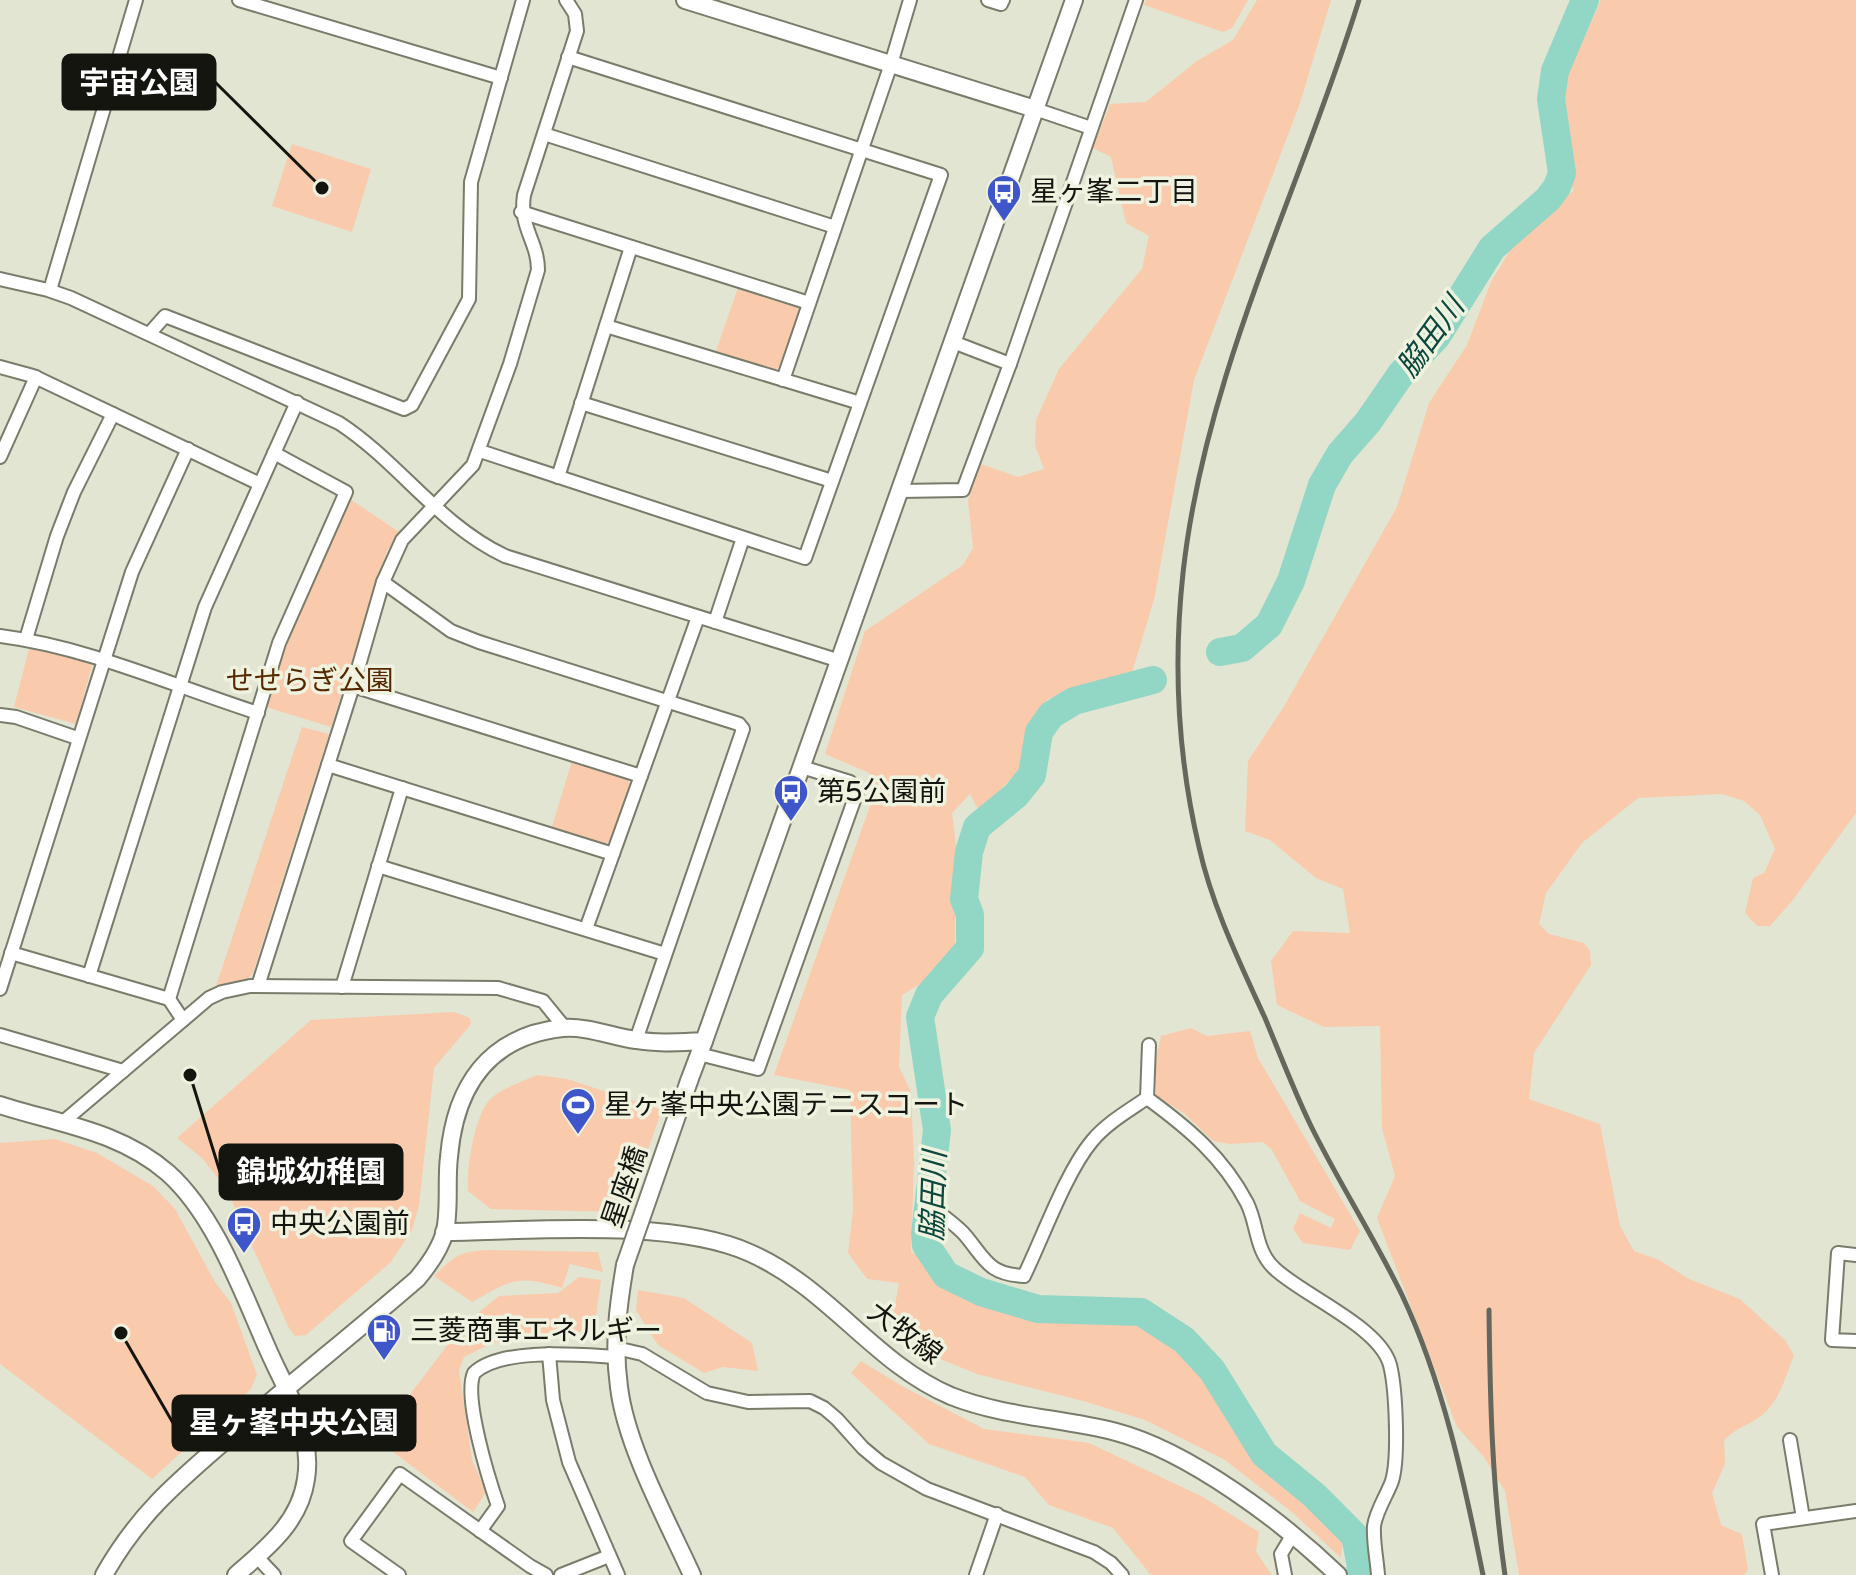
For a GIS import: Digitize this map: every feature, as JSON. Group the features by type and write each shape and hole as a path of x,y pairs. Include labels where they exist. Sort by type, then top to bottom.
{"street":[{"path":"50,290 136,0"},
{"path":"239,0 501,78"},
{"path":"149,334 165,316 404,409 412,405 469,299 471,182 523,0"},
{"path":"258,986 383,582 402,540 466,475 480,451 538,270 538,258 521,212 577,23 566,0"},
{"path":"685,0 1091,128"},
{"path":"783,380 910,0"},
{"path":"988,0 1001,4 1003,0"},
{"name":"星座橋","path":"692,1575 638,1457 619,1390 616,1326 625,1265 1074,0"},
{"path":"899,491 963,490 1136,0"},
{"path":"480,451 805,558 941,175 568,57"},
{"path":"544,134 835,227"},
{"path":"521,212 809,303"},
{"path":"558,477 631,247"},
{"path":"0,279 50,290 297,402 362,438 465,534 505,556 840,661"},
{"path":"606,326 860,403"},
{"path":"953,342 1010,364"},
{"path":"0,367 36,377 260,484"},
{"path":"0,457 36,377"},
{"path":"89,976 205,607 297,402"},
{"path":"581,403 832,481"},
{"path":"26,639 57,536 74,492 113,414"},
{"path":"0,989 132,572 188,449"},
{"path":"169,999 291,612 346,492 274,453"},
{"path":"715,622 743,538"},
{"path":"383,582 451,631 739,724 743,729 636,1040"},
{"path":"586,929 698,617"},
{"path":"0,636 26,639 104,661 258,713"},
{"path":"353,686 641,776"},
{"path":"0,716 16,717 77,738"},
{"path":"328,765 613,854"},
{"path":"104,1575 117,1551 155,1503 285,1388 417,1279 428,1266 444,1232 454,1118 462,1095 491,1059 514,1041 565,1028 701,1048 758,1069 857,792 850,782 802,767"},
{"path":"342,987 402,788"},
{"path":"378,866 665,954"},
{"path":"11,953 169,999 183,1020"},
{"path":"63,1122 209,998 222,992 258,986 498,988 543,1001 565,1028"},
{"path":"0,1035 123,1071"},
{"path":"1147,1098 1149,1045"},
{"path":"941,1214 962,1231 990,1267 1024,1276 1090,1143 1115,1120 1147,1098"},
{"path":"1147,1098 1201,1140 1216,1156 1245,1200 1261,1250 1273,1268 1354,1323 1384,1352 1390,1365 1395,1435 1393,1478 1374,1525 1378,1575"},
{"path":"0,1105 105,1134 132,1149 167,1172 192,1197 220,1246 304,1435 306,1480 291,1522 236,1575"},
{"name":"大牧線","path":"444,1232 602,1231 669,1234 692,1236 736,1248 802,1284 910,1375 950,1395 994,1409 1091,1426 1141,1440 1221,1483 1293,1534 1338,1575"},
{"path":"1856,1255 1838,1253 1832,1340 1856,1341"},
{"path":"549,1354 553,1400 566,1453 582,1497 618,1575"},
{"path":"480,1531 498,1506 485,1467 471,1379 480,1367 549,1354 642,1354 707,1393 748,1402 810,1401 824,1408 881,1463 927,1489 1094,1552 1122,1575"},
{"path":"1790,1440 1803,1518"},
{"path":"399,1575 351,1541 400,1474 546,1575"},
{"path":"1772,1575 1763,1524 1856,1511"},
{"path":"976,1575 997,1514"},
{"path":"1285,1575 1281,1554 1293,1534"},
{"path":"561,1575 609,1556"},
{"path":"257,1557 274,1575"}],"green space":[{"path":"1146,0 1248,0 1232,28 1223,32 1144,5"},
{"path":"1257,0 1331,0 1299,106 1194,380 1154,600 1130,679 1048,699 1033,716 1028,762 979,811 970,794 952,813 959,870 955,890 955,949 930,978 902,995 899,1067 911,1092 914,1162 911,1252 1025,1305 1105,1299 1166,1313 1216,1356 1241,1427 1345,1520 1341,1558 1293,1513 1225,1460 1145,1420 977,1374 923,1352 893,1316 899,1283 867,1279 848,1253 853,1210 850,1090 774,1075 874,795 869,773 825,754 865,631 963,565 973,548 968,500 981,464 1018,477 1044,469 1035,445 1036,420 1059,369 1142,269 1149,236 1126,223 1111,157 1093,148 1110,104 1146,102 1197,61 1233,40"},
{"path":"1601,0 1856,0 1856,813 1792,901 1770,926 1757,926 1745,913 1753,878 1764,873 1775,849 1760,815 1744,801 1722,794 1638,798 1582,843 1546,893 1539,924 1549,934 1584,943 1590,951 1591,965 1534,1053 1529,1099 1600,1124 1620,1226 1634,1251 1659,1260 1689,1279 1740,1299 1785,1340 1794,1355 1773,1404 1724,1440 1725,1464 1712,1493 1721,1525 1742,1534 1748,1570 1744,1575 1519,1575 1505,1491 1484,1457 1457,1427 1377,1218 1395,1176 1382,1128 1380,1026 1324,1027 1277,1005 1271,961 1293,931 1350,933 1343,889 1316,878 1270,840 1245,831 1248,761 1283,708 1397,507 1429,403 1467,345 1491,282 1518,237 1573,191 1562,88"},
{"path":"292,144 371,169 352,232 272,206"},
{"path":"738,288 796,305 800,311 781,365 775,370 716,351"},
{"name":"せせらぎ公園","path":"350,499 399,532 387,551 331,727 266,707 295,620"},
{"path":"30,645 93,662 76,724 14,707"},
{"path":"302,727 329,734 253,973 246,981 216,986"},
{"path":"572,761 627,779 631,785 611,840 605,844 552,827"},
{"path":"454,1012 470,1018 471,1024 434,1068 419,1205 412,1230 391,1262 306,1335 295,1336 226,1188 202,1158 177,1138 311,1020"},
{"path":"1191,1028 1207,1036 1250,1031 1258,1058 1360,1231 1350,1250 1303,1243 1293,1229 1300,1213 1331,1228 1335,1219 1300,1201 1272,1150 1263,1142 1230,1144 1213,1141 1184,1113 1156,1096 1156,1058 1161,1036"},
{"path":"537,1075 567,1079 662,1110 626,1212 491,1209 468,1191 472,1146 487,1103 503,1090"},
{"path":"55,1139 97,1153 153,1186 175,1209 215,1282 231,1303 257,1375 251,1389 152,1479 0,1364 0,1143"},
{"path":"489,1250 598,1252 603,1272 570,1264 562,1288 524,1280 506,1284 472,1302 434,1276 458,1256"},
{"path":"579,1277 601,1280 594,1330 492,1343 464,1357 459,1370 472,1460 486,1492 473,1512 376,1439 462,1326 499,1296 558,1293"},
{"path":"638,1290 684,1298 752,1343 758,1371 723,1367 704,1373 658,1345 636,1310"},
{"path":"861,1361 984,1429 1089,1443 1203,1497 1259,1532 1256,1552 1272,1575 1151,1575 1113,1528 1049,1505 1025,1477 929,1444 851,1373"}],"waterway":[{"name":"脇田川","path":"1220,652 1242,648 1269,625 1291,581 1322,485 1340,454 1368,422 1401,374 1437,336 1492,248 1548,199 1557,187 1562,173 1551,99 1555,71 1585,0"},
{"name":"脇田川","path":"1153,680 1074,701 1051,715 1039,732 1032,775 1016,795 977,827 969,852 964,899 970,915 970,948 929,995 920,1017 937,1130 926,1245 946,1275 981,1292 1038,1309 1141,1312 1184,1340 1212,1370 1264,1454 1314,1495 1355,1536 1361,1566 1359,1575"}],"railway":[{"path":"1359,0 1257,283 1211,426 1194,499 1183,573 1178,642 1179,711 1192,813 1219,913 1311,1126 1391,1273 1416,1328 1451,1432 1483,1575"},
{"path":"1489,1310 1494,1476 1505,1575"}],"place":[{"name":"宇宙公園","path":"322,188"},
{"name":"星ヶ峯二丁目","path":"1004,223"},
{"name":"第5公園前","path":"791,823"},
{"name":"錦城幼稚園","path":"190,1075"},
{"name":"星ヶ峯中央公園テニスコート","path":"578,1136"},
{"name":"中央公園前","path":"244,1255"},
{"name":"星ヶ峯中央公園","path":"121,1333"},
{"name":"三菱商事エネルギー","path":"384,1362"}]}
